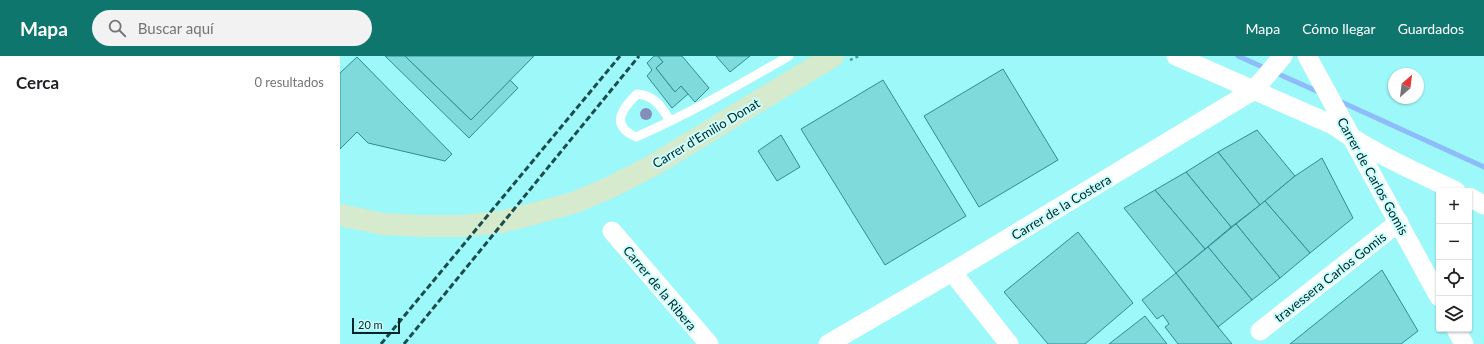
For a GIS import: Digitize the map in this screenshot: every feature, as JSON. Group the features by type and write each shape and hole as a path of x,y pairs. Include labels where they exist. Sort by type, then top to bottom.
{"street":[{"name":"Carrer d'Emilio Donat","path":"340,215 383,224 461,226 500,222 576,202 614,186 652,166 833,56"},
{"path":"1176,56 1258,86 1333,125 1353,139 1378,153 1450,188"},
{"name":"Carrer de la Costera","path":"828,344 952,272 1258,86 1283,56"},
{"name":"Carrer de Carlos Gomis","path":"1307,57 1438,296"},
{"path":"1472,199 1484,205"},
{"name":"travessera Carlos Gomis","path":"1260,332 1399,222"},
{"name":"Carrer de la Ribera","path":"612,231 708,344"},
{"path":"952,272 1009,344"},
{"path":"1458,332 1464,344"}],"lane":[{"path":"670,121 664,110 655,100 645,95 636,94 626,104 621,115 620,123 625,130 636,137 670,121 730,90 789,56"}],"building":[{"path":"385,56 405,56 471,120 510,80 518,88 469,138"},
{"path":"405,56 534,56 471,120"},
{"path":"654,56 658,56 663,62 656,68 675,92 681,86 688,94 672,108 647,76 652,70 647,63"},
{"path":"658,56 682,56 709,88 695,102 681,86 675,92 656,68 663,62"},
{"path":"716,56 750,56 730,72"},
{"path":"357,57 452,154 445,161 368,143 357,132 340,149 340,73"},
{"path":"1003,69 1058,160 979,207 924,116"},
{"path":"883,80 966,216 885,265 801,129"},
{"path":"1257,130 1295,176 1260,205 1218,152"},
{"path":"781,135 800,167 777,181 758,151"},
{"path":"1218,152 1260,205 1231,227 1186,172"},
{"path":"1322,158 1353,218 1310,253 1265,201 1295,176"},
{"path":"1186,172 1231,227 1205,249 1155,190"},
{"path":"1155,190 1205,249 1176,273 1124,208"},
{"path":"1265,201 1310,253 1280,278 1236,224"},
{"path":"1236,224 1280,278 1252,300 1208,247"},
{"path":"1078,232 1133,303 1085,344 1048,344 1004,292"},
{"path":"1208,247 1252,300 1218,327 1176,273"},
{"path":"1382,270 1418,331 1401,344 1290,344"},
{"path":"1176,273 1232,344 1178,344 1165,327 1169,324 1163,315 1157,319 1142,300"},
{"path":"1145,316 1167,344 1109,344"}],"waterway":[{"path":"1238,56 1321,93"},
{"path":"1337,100 1484,167"}],"railway":[{"path":"381,344 620,56"},
{"path":"404,344 639,56"}]}
